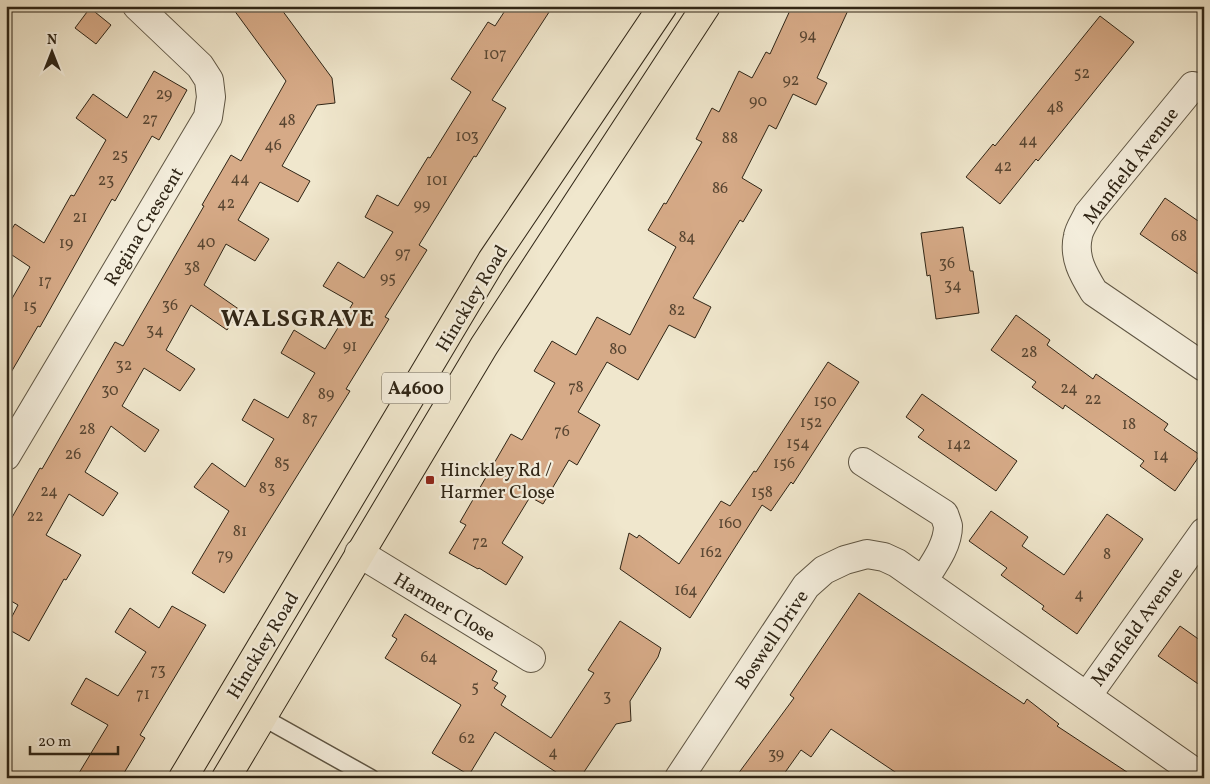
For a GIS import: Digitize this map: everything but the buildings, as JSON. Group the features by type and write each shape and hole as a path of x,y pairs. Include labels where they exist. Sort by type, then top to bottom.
{"highway":[{"name":"Hinckley Road","path":"183,778 492,260 663,6"},
{"name":"Hinckley Road","path":"226,778 484,346 706,6"}],"street":[{"name":"Regina Crescent","path":"6,456 208,117 211,97 209,80 200,66 137,6"},
{"name":"Manfield Avenue","path":"1193,86 1088,214 1078,235 1077,256 1083,274 1094,292 1204,367"},
{"path":"863,462 944,514 948,525 945,539 939,555 923,581"},
{"name":"Manfield Avenue","path":"1086,696 1204,532"},
{"name":"Harmer Close","path":"359,553 531,658"},
{"name":"Boswell Drive","path":"679,778 806,586 824,570 846,560 867,554 884,557 897,563 1203,778"}],"lane":[{"path":"262,717 371,778"}],"place":[{"name":"Hinckley Rd / Harmer Close","path":"430,480"}],"district":[{"name":"WALSGRAVE","path":"298,318"}]}
